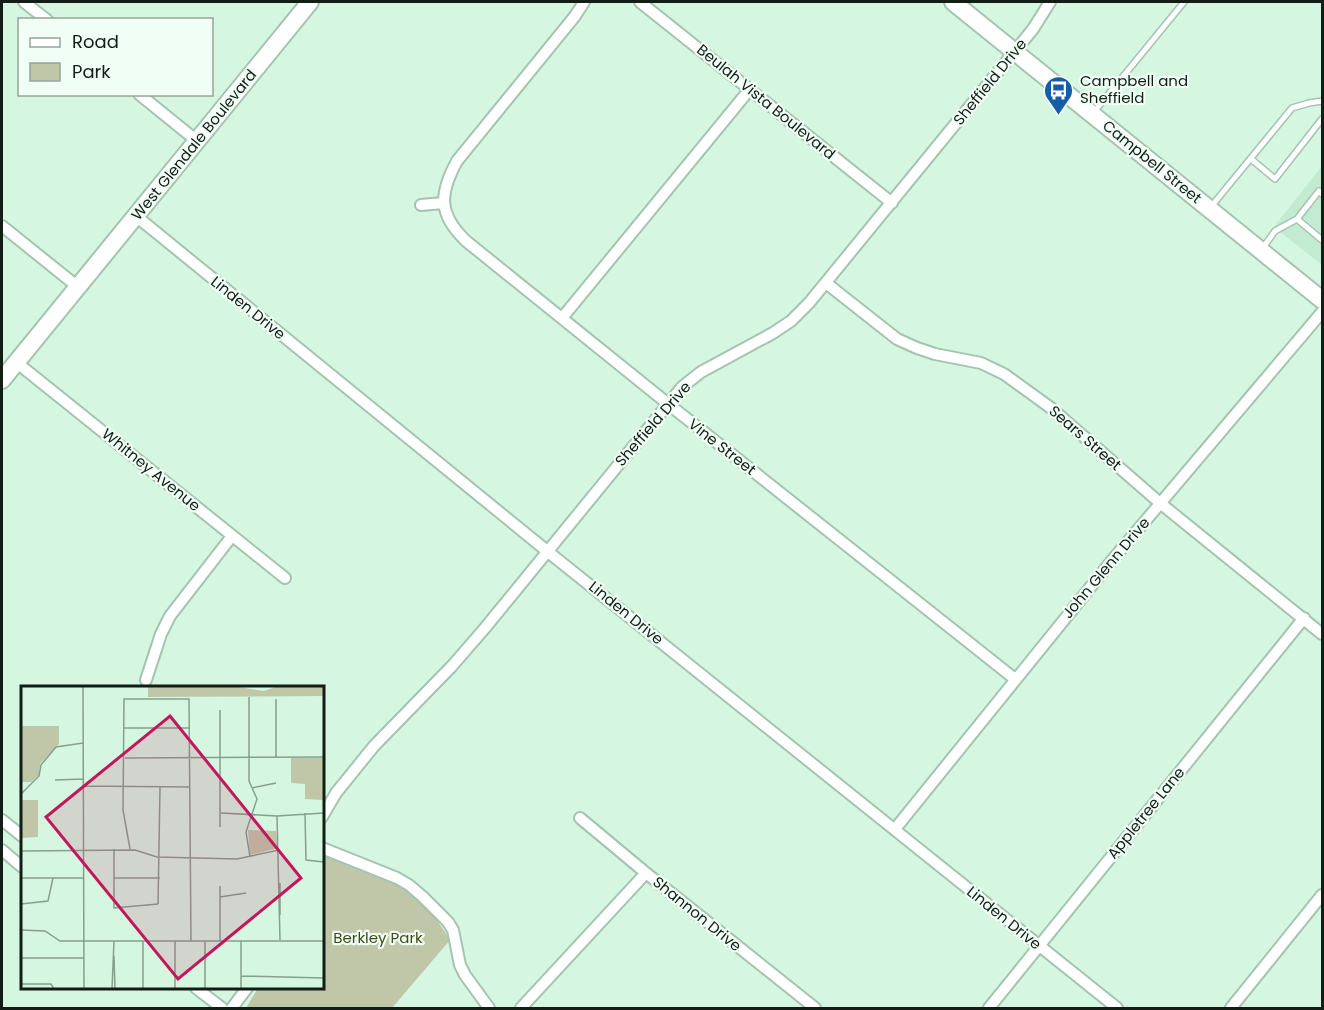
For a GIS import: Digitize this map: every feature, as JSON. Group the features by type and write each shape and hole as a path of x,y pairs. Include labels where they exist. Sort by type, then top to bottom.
{"street":[{"path":"24,2 44,18"},
{"name":"West Glendale Boulevard","path":"2,380 310,2"},
{"path":"421,205 443,203 448,178 457,161 584,2"},
{"name":"Beulah Vista Boulevard","path":"640,2 892,203"},
{"name":"Campbell Street","path":"953,2 1323,300"},
{"name":"Sheffield Drive","path":"324,814 353,770 485,628 682,387 701,372 773,333 791,321 809,303 1033,29 1050,2"},
{"path":"562,318 750,89"},
{"path":"141,96 197,141"},
{"name":"Vine Street","path":"443,203 458,233 667,404 1015,679"},
{"name":"Linden Drive","path":"136,216 547,551 1117,1008"},
{"path":"2,226 78,287"},
{"name":"Sears Street","path":"826,283 897,339 934,354 981,363 1004,374 1051,408 1160,503 1323,634"},
{"name":"John Glenn Drive","path":"895,829 1160,503 1323,312"},
{"name":"Whitney Avenue","path":"16,362 285,578"},
{"path":"146,680 161,634 170,616 232,536"},
{"name":"Appletree Lane","path":"989,1008 1304,618"},
{"name":"Shannon Drive","path":"580,818 815,1008"},
{"path":"2,820 21,835"},
{"path":"324,849 397,878 422,896 453,930 460,965 489,1008"},
{"path":"2,850 21,866"},
{"path":"521,1008 646,873"},
{"path":"1231,1008 1323,895"},
{"path":"198,989 222,1008"},
{"path":"232,1008 246,989"}],"lane":[{"path":"1092,114 1184,2"},
{"path":"1209,209 1292,108 1323,101"},
{"path":"1251,159 1275,179 1323,119"},
{"path":"1261,250 1275,231 1297,219 1321,191"},
{"path":"1297,219 1323,240"}],"shaded area":[{"path":"1322,166 1322,265 1274,227"}],"green space":[{"name":"Berkley Park","path":"324,852 374,873 409,892 439,923 450,940 392,1008 246,1008 257,989 324,989"}],"place":[{"name":"Campbell and Sheffield","path":"1059,116"}]}
